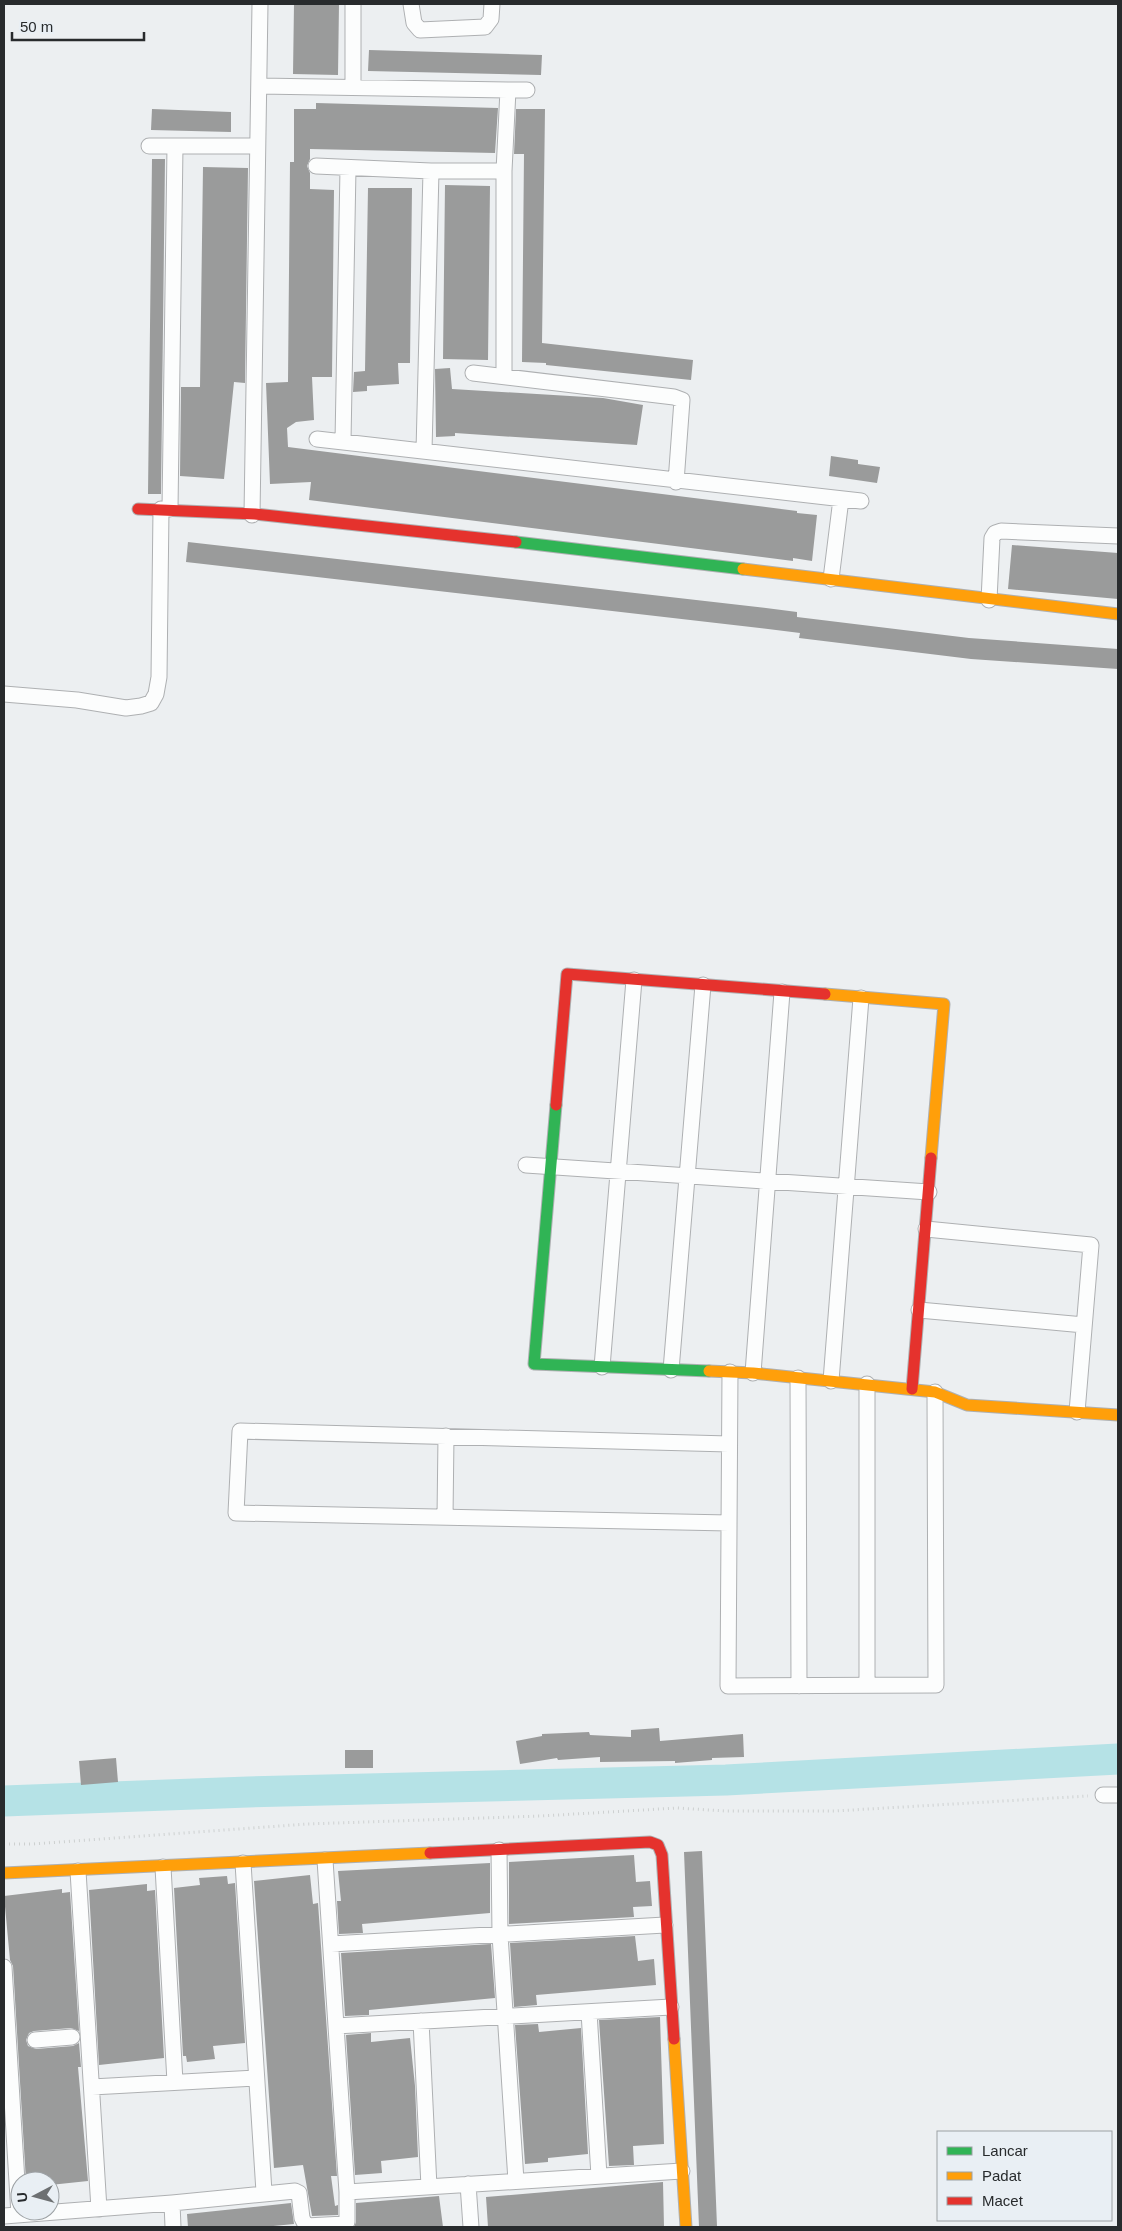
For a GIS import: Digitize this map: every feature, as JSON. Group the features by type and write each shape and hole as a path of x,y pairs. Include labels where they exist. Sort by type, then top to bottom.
{"street":[{"path":"252,515 256,146 260,4"},
{"path":"352,87 353,4"},
{"path":"412,4 414,23 420,30 485,27 492,19 492,4"},
{"path":"259,86 527,90"},
{"path":"504,375 504,171 508,90"},
{"path":"149,146 256,146"},
{"path":"4,694 77,700 126,708 141,706 151,702 156,694 159,677 165,509 175,146"},
{"path":"316,166 431,171 504,171"},
{"path":"343,442 348,168"},
{"path":"424,452 431,171"},
{"path":"473,373 504,375 674,397 682,400 676,482"},
{"path":"317,439 676,482 861,501"},
{"path":"831,579 841,499"},
{"path":"138,509 252,515 556,546 989,600 1118,614"},
{"path":"989,600 992,538 995,533 1001,531 1118,536"},
{"path":"912,1389 944,1004 567,974 534,1364 753,1374 935,1392 967,1405 1118,1415"},
{"path":"602,1367 634,980"},
{"path":"672,1370 703,985"},
{"path":"753,1374 782,992"},
{"path":"830,1381 861,998"},
{"path":"526,1165 929,1192"},
{"path":"926,1229 1090,1244 1077,1412"},
{"path":"919,1310 1084,1325"},
{"path":"730,1372 728,1686 936,1685 935,1392"},
{"path":"798,1378 799,1686"},
{"path":"867,1384 867,1685"},
{"path":"729,1444 240,1431 236,1513 729,1523"},
{"path":"445,1517 446,1436"},
{"path":"4,1873 162,1868 650,1842 658,1845 662,1854 665,1926 686,2227"},
{"path":"499,1850 500,1935 516,2181"},
{"path":"60,2212 172,2203 264,2192 298,2192 303,2223 306,2226 345,2224 348,2217 347,2192 325,1860"},
{"path":"243,1863 264,2192"},
{"path":"162,1868 175,2082"},
{"path":"78,1871 82,2036 92,2087 99,2209"},
{"path":"331,1944 665,1926"},
{"path":"4,1967 16,2171"},
{"path":"336,2026 671,2008"},
{"path":"589,2012 599,2176"},
{"path":"421,2021 430,2187"},
{"path":"35,2040 82,2036"},
{"path":"92,2087 256,2078"},
{"path":"347,2192 682,2170"},
{"path":"468,2184 471,2227"},
{"path":"172,2203 173,2227"}],"path":[{"path":"4,1844 33,1844 307,1824 541,1816 677,1808 726,1811 835,1811 1111,1795"}],"building":[{"path":"294,4 339,4 338,75 293,74"},
{"path":"369,50 542,55 541,75 368,71"},
{"path":"316,103 498,108 495,153 310,149 310,159 307,166 310,173 310,189 334,190 332,377 312,377 314,420 296,422 287,428 288,447 817,515 812,561 793,558 793,561 309,500 311,482 270,484 266,383 288,382 290,162 294,162 294,109 316,109"},
{"path":"152,109 231,112 231,132 151,130"},
{"path":"516,109 545,109 542,343 693,360 691,380 546,365 546,363 522,362 524,154 514,154"},
{"path":"152,159 165,159 161,494 148,494"},
{"path":"203,167 248,168 245,383 234,382 224,479 180,476 181,387 200,387"},
{"path":"445,185 490,186 488,360 443,359"},
{"path":"368,188 412,188 410,363 398,363 399,384 367,386 367,391 353,392 354,372 365,371"},
{"path":"450,368 452,389 603,398 643,405 637,445 455,433 455,436 436,437 435,369"},
{"path":"831,456 858,460 858,464 880,467 877,483 829,476"},
{"path":"188,542 766,608 797,612 797,617 969,638 1118,649 1118,669 971,659 799,638 800,633 768,629 186,562"},
{"path":"1012,545 1118,553 1118,599 1008,589"},
{"path":"659,1728 660,1741 743,1734 744,1757 712,1758 712,1760 675,1763 675,1761 600,1762 600,1757 558,1760 557,1758 520,1764 516,1741 542,1736 542,1734 589,1732 590,1735 631,1737 631,1730"},
{"path":"345,1750 373,1750 373,1768 345,1768"},
{"path":"116,1758 118,1782 81,1785 79,1761"},
{"path":"702,1851 717,2226 699,2227 684,1852"},
{"path":"634,1855 636,1882 650,1881 652,1906 633,1907 634,1917 509,1924 509,1862"},
{"path":"490,1863 490,1913 362,1924 363,1933 339,1934 337,1901 341,1901 338,1871"},
{"path":"310,1875 313,1904 318,1903 337,2176 331,2176 335,2206 338,2205 338,2215 312,2216 303,2165 274,2168 254,1881"},
{"path":"227,1876 228,1884 235,1883 245,2043 213,2046 215,2059 187,2062 186,2056 183,2056 174,1888 200,1885 199,1878"},
{"path":"147,1884 147,1891 155,1890 164,2058 99,2065 89,1890"},
{"path":"62,1889 62,1893 70,1892 79,2031 71,2028 34,2031 29,2033 26,2040 28,2046 36,2049 73,2046 79,2043 81,2067 78,2067 88,2181 60,2184 60,2171 25,2171 13,1966 10,1960 4,1896"},
{"path":"635,1936 638,1961 654,1959 656,1985 536,1995 537,2005 514,2007 510,1943"},
{"path":"491,1944 495,1998 369,2010 369,2015 345,2016 341,1953"},
{"path":"660,2017 664,2144 633,2146 634,2165 609,2166 599,2020"},
{"path":"538,2024 539,2032 581,2028 588,2154 548,2158 548,2162 525,2164 515,2025"},
{"path":"371,2033 371,2042 410,2038 415,2086 418,2157 381,2161 382,2173 355,2175 346,2035"},
{"path":"663,2182 664,2227 488,2227 486,2197"},
{"path":"439,2196 443,2227 354,2227 356,2222 356,2203"},
{"path":"291,2203 294,2224 263,2227 188,2227 187,2214"}],"waterway":[{"path":"4,1801 248,1792 726,1780 1118,1759"}],"traffic: fast":[{"path":"516,542 743,569"},
{"path":"556,1105 534,1364 709,1371"}],"traffic: slow":[{"path":"743,569 1118,614"},
{"path":"825,994 944,1004 931,1158"},
{"path":"709,1371 753,1373 935,1392 967,1405 1118,1415"},
{"path":"4,1873 430,1853"},
{"path":"674,2039 686,2227"}],"traffic: jam":[{"path":"138,509 255,514 516,542"},
{"path":"556,1105 567,974 825,994"},
{"path":"912,1389 931,1158"},
{"path":"430,1853 650,1842 658,1845 662,1855 674,2039"}]}
